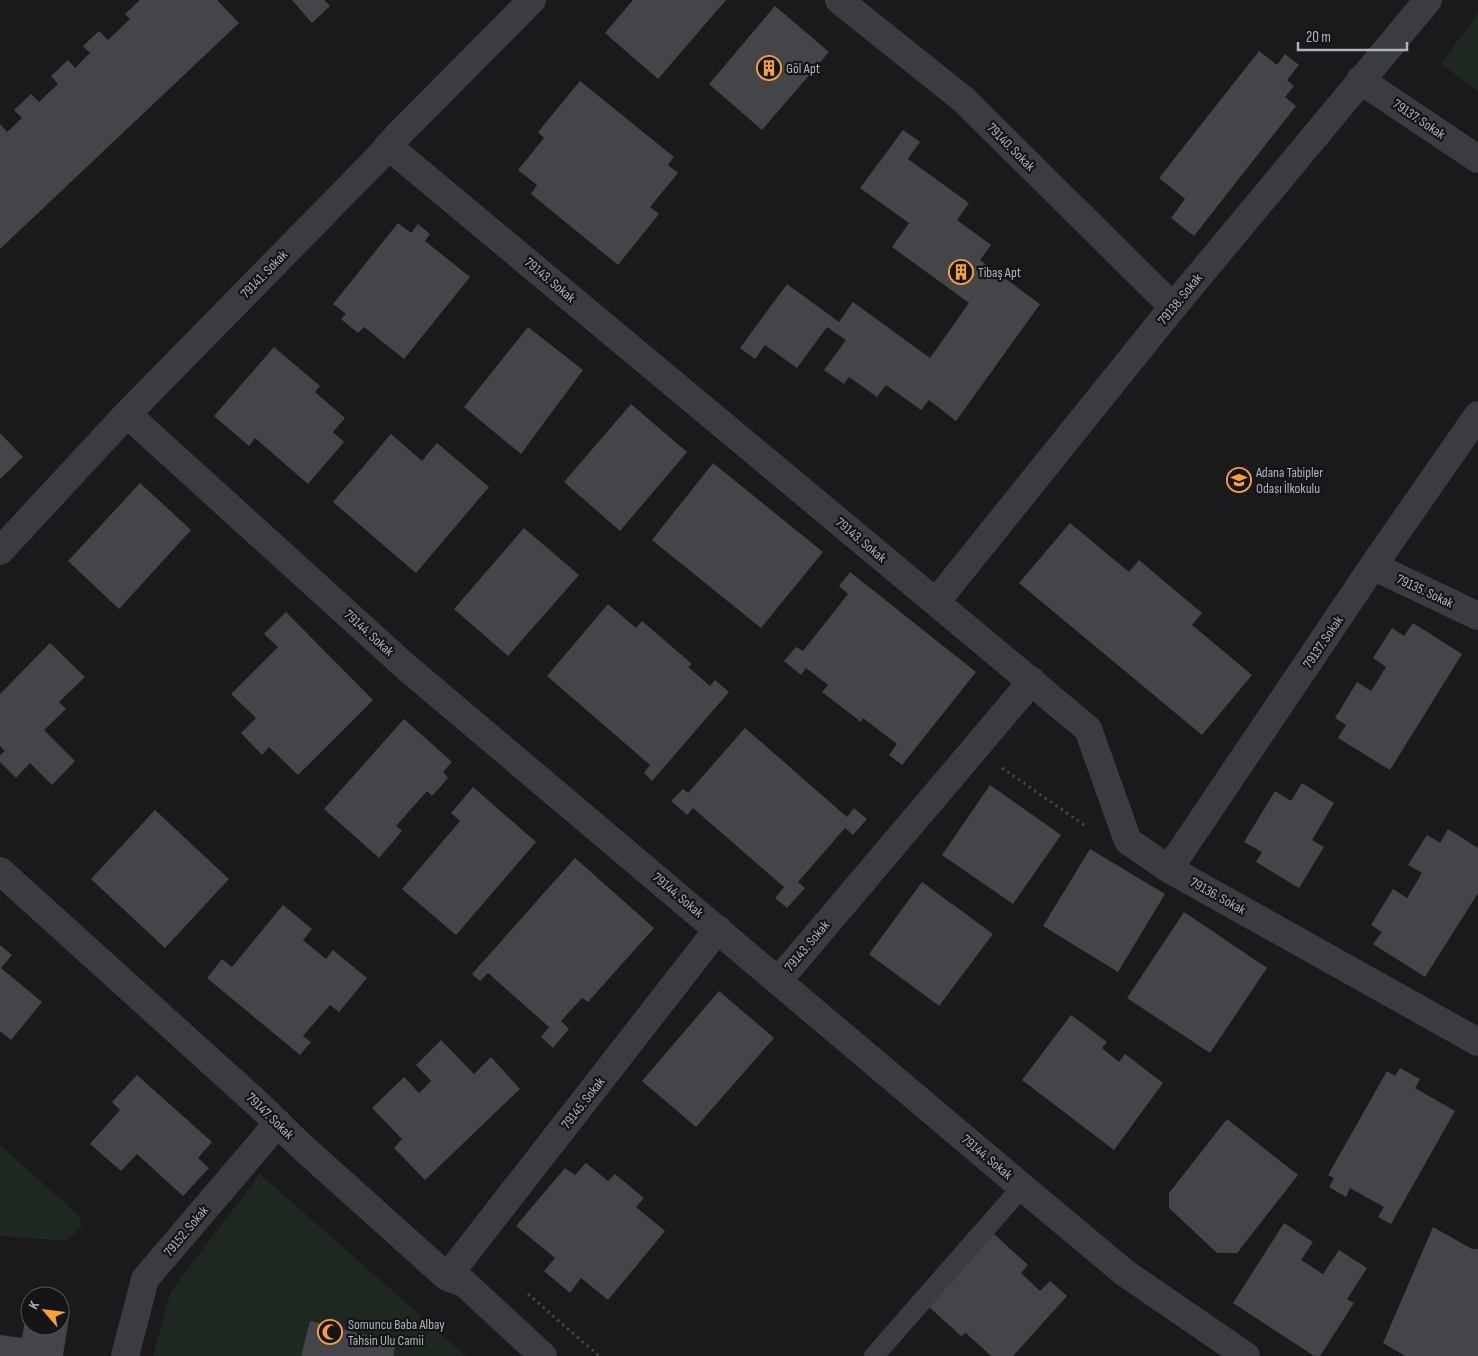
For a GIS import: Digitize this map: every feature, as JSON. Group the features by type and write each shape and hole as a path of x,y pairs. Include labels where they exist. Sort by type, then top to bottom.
{"street":[{"name":"79140. Sokak","path":"839,0 964,100 1173,307"},
{"name":"79141. Sokak","path":"0,552 127,414 527,2"},
{"name":"79138. Sokak","path":"936,602 1173,307 1360,80 1414,5"},
{"name":"79137. Sokak","path":"1360,80 1478,159"},
{"name":"79143. Sokak","path":"388,146 1032,681 778,980"},
{"name":"79144. Sokak","path":"127,414 406,667 1022,1187 1125,1273 1246,1356"},
{"name":"79137. Sokak","path":"1170,869 1373,566 1478,415"},
{"name":"79135. Sokak","path":"1373,566 1478,616"},
{"name":"79136. Sokak","path":"1032,681 1088,729 1128,841 1170,869 1478,1042"},
{"name":"79147. Sokak","path":"0,872 447,1277 464,1283 543,1356"},
{"name":"79145. Sokak","path":"447,1277 718,929"},
{"name":"79152. Sokak","path":"125,1356 145,1279 278,1123"}],"lane":[{"path":"874,1356 1022,1187"}],"path":[{"path":"1000,767 1089,828"},
{"path":"523,1289 599,1356"}],"shaded area":[{"path":"1478,13 1478,91 1441,64"},
{"path":"0,1145 78,1215 82,1226 67,1241 0,1236"},
{"path":"260,1174 466,1356 153,1356 171,1291"}],"building":[{"path":"140,0 217,0 239,23 0,249 0,124 7,132 22,118 14,110 31,94 39,102 58,84 51,76 68,60 75,68 90,53 83,46 99,31 108,40 130,19 125,14"},
{"path":"292,0 324,0 330,6 312,23"},
{"path":"633,0 726,0 658,79 605,33"},
{"name":"Göl Apt","path":"775,6 829,52 762,130 709,84"},
{"path":"1259,51 1277,65 1285,54 1299,65 1287,80 1294,86 1285,97 1296,106 1194,236 1171,218 1185,199 1159,178"},
{"path":"580,81 674,157 668,165 678,173 650,207 659,214 618,265 531,194 537,185 518,170 544,138 538,132"},
{"name":"Tibaş Apt","path":"903,130 920,142 908,159 969,203 957,220 991,245 980,260 1040,304 956,421 929,400 921,410 886,385 877,397 849,377 844,384 824,370 846,340 827,327 797,368 765,345 755,359 740,348 787,284 839,322 853,302 930,358 969,303 892,247 909,223 860,188"},
{"path":"398,223 411,233 418,224 430,234 425,241 470,277 404,359 364,327 358,333 341,319 346,314 333,304"},
{"path":"528,327 583,370 521,454 464,407"},
{"path":"274,347 320,386 315,392 345,418 333,432 344,442 308,484 255,438 249,446 214,416"},
{"path":"631,404 687,452 620,531 564,482"},
{"path":"0,433 23,457 0,479"},
{"path":"391,434 422,461 437,443 489,487 416,573 333,502"},
{"path":"713,463 823,552 761,628 652,540"},
{"path":"140,483 191,530 119,609 68,561"},
{"path":"1070,523 1129,572 1139,560 1202,613 1192,625 1252,675 1202,735 1019,583"},
{"path":"524,528 579,575 508,656 454,609"},
{"path":"850,572 976,672 902,765 889,755 897,744 863,718 861,722 822,692 828,685 806,668 801,675 784,661 796,647 803,651 848,594 839,586"},
{"path":"608,604 636,628 642,621 692,664 688,667 710,686 715,680 729,692 652,781 644,773 650,765 547,676"},
{"path":"286,612 373,700 298,775 269,747 262,755 241,733 256,718 231,694 278,647 264,634"},
{"path":"1413,623 1462,654 1390,770 1338,738 1346,725 1335,718 1357,682 1371,691 1386,667 1373,658 1392,628 1404,636"},
{"path":"50,643 85,677 59,702 66,709 44,730 75,761 52,785 30,763 16,778 0,762 0,755 5,751 0,746 0,694"},
{"path":"404,719 452,762 443,772 448,778 432,796 427,791 396,826 402,831 379,858 324,809"},
{"path":"745,728 847,817 854,808 867,819 853,835 845,828 798,882 805,888 787,908 775,898 784,887 693,808 687,815 671,801 683,789 688,793"},
{"path":"1302,783 1334,803 1312,840 1324,847 1299,888 1256,862 1262,852 1244,842 1275,791 1291,801"},
{"path":"990,785 1061,835 1013,904 942,855"},
{"path":"473,787 536,842 456,935 402,889 460,821 451,813"},
{"path":"155,810 229,879 165,948 91,879"},
{"path":"1448,829 1478,848 1478,893 1425,977 1373,944 1382,932 1371,925 1393,889 1407,898 1422,873 1408,865 1427,835 1440,843"},
{"path":"1090,849 1165,894 1118,972 1043,926"},
{"path":"575,858 654,928 588,1002 582,998 561,1021 569,1029 553,1048 541,1037 549,1027 488,973 480,981 472,974"},
{"path":"922,882 993,934 939,1006 869,954"},
{"path":"283,905 312,929 303,940 326,959 333,950 367,978 339,1012 330,1005 303,1036 311,1042 300,1055 207,978 222,959 232,967"},
{"path":"1184,912 1267,968 1210,1053 1127,998"},
{"path":"0,945 12,955 1,968 42,1002 11,1040 0,1031"},
{"path":"719,991 774,1038 696,1127 642,1081"},
{"path":"1071,1015 1107,1042 1102,1048 1119,1062 1125,1054 1163,1083 1114,1150 1022,1080"},
{"path":"441,1040 474,1074 491,1057 520,1089 425,1180 394,1148 402,1139 372,1108 404,1077 419,1093 431,1081 416,1065"},
{"path":"1400,1068 1420,1079 1415,1088 1455,1111 1391,1224 1378,1217 1384,1207 1350,1188 1346,1197 1329,1187 1334,1178 1328,1175 1387,1071 1395,1076"},
{"path":"137,1075 212,1142 198,1158 209,1168 183,1196 137,1154 121,1171 90,1144 120,1110 112,1102"},
{"path":"1227,1119 1298,1175 1237,1253 1217,1253 1169,1208 1169,1193"},
{"path":"586,1163 608,1181 615,1174 644,1198 636,1207 665,1231 608,1300 581,1278 570,1293 544,1271 555,1258 516,1226 565,1168 575,1175"},
{"path":"1284,1223 1313,1242 1301,1260 1323,1274 1339,1250 1367,1268 1347,1299 1354,1303 1320,1356 1314,1356 1233,1303"},
{"path":"1433,1227 1472,1249 1478,1249 1478,1356 1405,1356 1383,1343"},
{"path":"994,1234 1028,1265 1021,1273 1040,1291 1050,1281 1067,1296 1013,1356 991,1356 966,1333 961,1336 928,1306"},
{"name":"Somuncu Baba Albay Tahsin Ulu Camii","path":"310,1321 396,1343 393,1356 301,1356"},
{"path":"0,1335 22,1338 22,1336 66,1336 63,1356 0,1356"}],"place":[{"name":"Göl Apt","path":"769,68"},
{"name":"Tibaş Apt","path":"961,272"},
{"name":"Adana Tabipler Odası İlkokulu","path":"1239,480"},
{"name":"Somuncu Baba Albay Tahsin Ulu Camii","path":"330,1332"}]}
